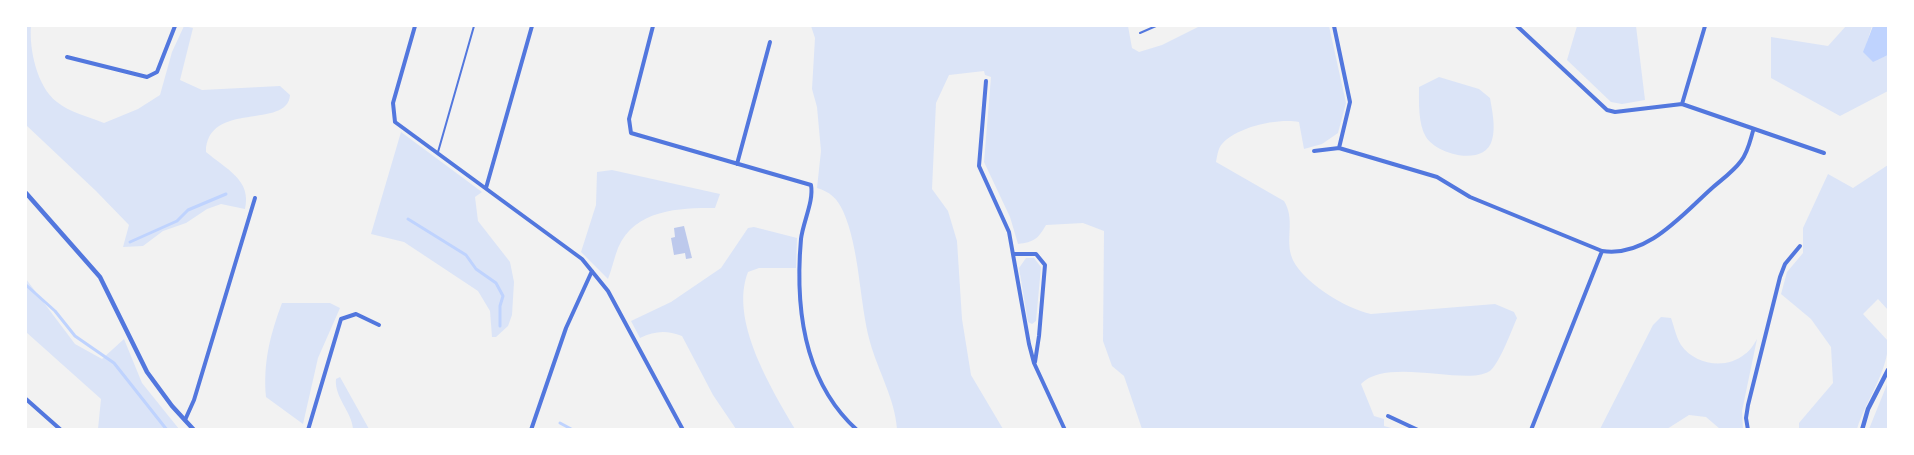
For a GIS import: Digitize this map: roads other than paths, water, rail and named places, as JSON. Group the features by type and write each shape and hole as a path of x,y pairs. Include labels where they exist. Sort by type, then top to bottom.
{"street":[{"path":"67,57 142,77 152,76 161,65 175,26"},
{"path":"414,26 393,103 395,122 556,238 592,271 608,291 683,429"},
{"path":"486,188 532,26"},
{"path":"653,26 629,119 629,130 639,137 811,185 801,238 804,333 829,401 857,429"},
{"path":"1335,26 1350,102 1339,148"},
{"path":"1517,26 1608,110 1615,112 1682,104 1753,131 1824,153"},
{"path":"1682,104 1705,26"},
{"path":"737,164 770,42"},
{"path":"986,81 980,166 1009,232 1034,363 1065,429"},
{"path":"1314,152 1339,148 1437,177 1470,197 1602,251 1633,249 1650,241 1669,226 1740,163 1753,131"},
{"path":"26,193 100,277 147,372 194,429"},
{"path":"185,420 194,400 255,198"},
{"path":"1748,429 1746,418 1748,405 1777,287 1785,264 1800,246"},
{"path":"1531,429 1602,251"},
{"path":"1012,254 1036,254 1045,265 1039,336 1034,363"},
{"path":"531,429 566,328 592,271"},
{"path":"308,429 341,320 356,314 380,326"},
{"path":"1862,429 1868,410 1888,370"},
{"path":"26,399 61,429"},
{"path":"1388,416 1418,429"}],"lane":[{"path":"438,152 474,26"},
{"path":"1140,33 1156,26"}],"water":[{"path":"1873,26 1888,26 1888,55 1873,62 1863,52"}],"waterway":[{"path":"130,242 177,221 188,210 226,194"},
{"path":"408,219 466,255 476,269 496,283 503,296 500,306 500,326"},
{"path":"26,285 55,311 75,336 114,363 167,430"},
{"path":"560,423 573,430"}]}
